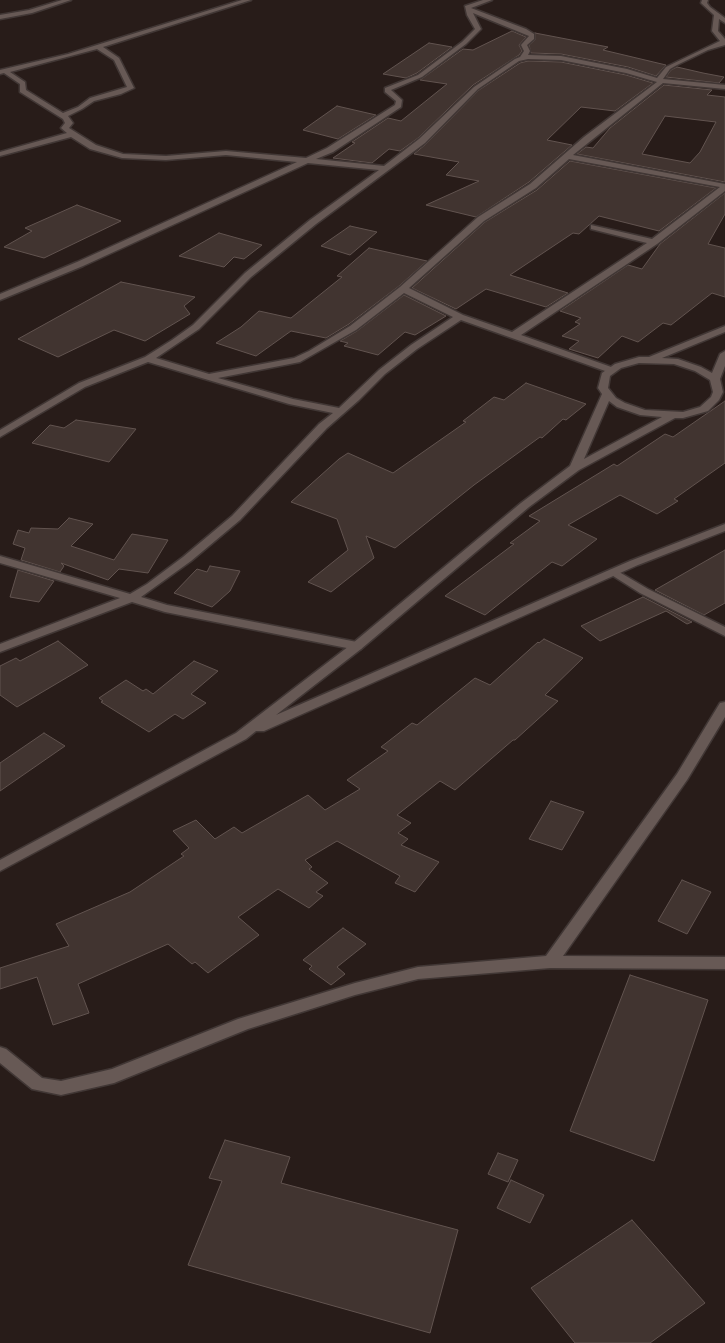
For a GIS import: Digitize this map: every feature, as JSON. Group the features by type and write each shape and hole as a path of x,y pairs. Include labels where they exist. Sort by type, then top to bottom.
{"street":[{"path":"0,17 30,12 68,0"},
{"path":"3,72 98,46 248,0"},
{"path":"0,296 72,267 308,162 337,146 399,106 399,100 388,92 387,89 420,76 464,43 478,29 467,6 489,0"},
{"path":"705,0 704,3 708,8 725,21"},
{"path":"470,11 524,30 532,35 531,39 524,45 527,51 523,58"},
{"path":"206,377 297,360 312,354 353,328 403,289 481,219 533,186 660,80 668,68 706,48 725,43 715,30 716,16"},
{"path":"63,116 80,108 92,98 119,93 130,88 130,83 115,56 98,46"},
{"path":"0,434 82,385 164,351 196,327 248,275 313,222 422,142 476,88 512,62 523,58 541,57 572,60 660,80 725,87"},
{"path":"3,72 23,83 22,91 63,116 69,122 65,128 72,134 93,147 122,156 166,158 226,153 385,168"},
{"path":"0,154 72,134"},
{"path":"567,156 725,187"},
{"path":"513,336 654,242 725,187"},
{"path":"594,227 654,242"},
{"path":"403,289 460,317 611,370"},
{"path":"0,648 129,599 152,586 187,560 236,518 323,426 395,361 460,317"},
{"path":"650,359 725,329"},
{"path":"715,379 689,365 675,361 650,359 628,362 611,370 603,381 603,388 607,394 621,405 632,410 671,416 694,412 711,404 716,398 718,392 715,379 725,354"},
{"path":"148,359 292,402 340,411"},
{"path":"575,468 607,394"},
{"path":"240,736 357,646 525,505 575,468 671,416"},
{"path":"0,866 240,736 614,572 725,527"},
{"path":"0,559 129,599 200,616 318,637 357,646"},
{"path":"614,572 644,591 725,632"},
{"path":"550,962 682,777 725,706"},
{"path":"0,1054 38,1084 60,1088 114,1076 244,1024 388,980 418,974 550,962 725,962"}],"building":[{"path":"512,31 526,37 519,45 522,51 519,55 473,85 418,138 400,151 389,149 372,163 333,158 355,143 352,142 388,118 401,121 447,84 420,80 463,49 473,50"},
{"path":"535,33 608,47 603,50 666,65 656,76 628,67 561,54 531,53 529,45 535,40"},
{"path":"429,43 452,47 417,73 406,78 383,74"},
{"path":"528,61 561,62 626,75 653,83 615,111 581,107 547,140 572,145 529,182 476,217 426,205 479,181 446,175 459,162 414,154 479,90 520,63"},
{"path":"677,67 724,77 719,83 666,77 671,70"},
{"path":"664,85 712,90 707,95 725,97 725,182 577,154 586,147 593,148 610,128","holes":["665,116 716,122 700,152 690,163 642,154"]},
{"path":"337,106 376,115 338,139 303,130"},
{"path":"570,161 716,188 659,231 599,216 579,234 573,233 510,275 568,293 546,307 486,289 456,309 412,288 485,222 537,190"},
{"path":"725,193 725,214 708,244 725,248 725,297 712,293 671,325 663,323 638,342 622,336 598,358 569,349 579,341 562,336 580,324 575,322 581,318 560,311 628,265 642,269 660,244"},
{"path":"77,205 121,221 44,258 4,247 32,231 25,228"},
{"path":"350,226 377,232 350,255 321,246"},
{"path":"219,233 262,245 244,259 234,257 224,267 179,256"},
{"path":"369,248 427,261 399,286 349,324 326,338 291,331 256,356 216,343 241,327 259,311 291,318 342,277 337,276"},
{"path":"121,282 195,297 184,306 190,314 145,341 114,330 58,357 18,339"},
{"path":"404,295 446,316 415,335 405,332 378,355 344,346 348,343 340,341 357,331"},
{"path":"526,383 586,404 566,420 563,419 542,438 540,437 474,485 395,548 366,536 374,558 331,592 308,582 348,550 337,519 291,502 348,453 393,473 466,422 463,421 494,397 504,400"},
{"path":"725,401 725,463 674,499 678,501 657,514 620,495 568,525 597,539 562,566 552,562 485,615 445,596 514,544 510,543 540,521 529,516 614,464 617,466 665,434 673,437"},
{"path":"76,420 136,429 109,462 32,443 50,425 64,428"},
{"path":"69,518 93,524 71,546 114,560 132,534 168,540 148,573 119,569 108,580 61,563 64,566 60,572 21,560 25,548 13,544 18,530 29,533 31,528 58,529"},
{"path":"725,550 725,603 704,615 655,590"},
{"path":"210,566 240,571 230,591 212,607 174,593 197,569 207,572"},
{"path":"18,570 54,581 39,602 10,597"},
{"path":"643,597 692,622 687,624 666,611 600,641 581,626"},
{"path":"544,639 583,658 545,695 558,701 455,790 440,781 397,815 411,823 398,833 408,839 401,845 439,862 415,892 395,883 400,876 337,841 305,860 312,867 309,869 328,883 316,892 323,896 309,908 278,889 238,917 259,935 208,973 195,962 192,964 168,944 78,984 89,1013 53,1025 37,977 0,989 0,968 69,946 56,924 130,892 184,856 181,854 189,848 173,831 196,820 215,839 234,827 242,833 308,795 325,810 360,789 347,780 388,751 381,747 412,723 417,725 475,678 490,685 538,642"},
{"path":"58,641 88,665 17,707 0,695 0,666 16,658 20,661"},
{"path":"194,661 218,671 191,694 206,703 183,719 175,714 149,732 101,702 103,701 99,698 126,680 143,691 146,689 153,694"},
{"path":"44,733 65,746 0,791 0,763"},
{"path":"551,801 584,812 562,850 529,839"},
{"path":"682,880 711,892 687,934 658,921"},
{"path":"343,928 366,944 337,967 345,974 331,985 309,969 312,966 303,960"},
{"path":"630,975 708,1000 654,1161 570,1131"},
{"path":"225,1140 290,1157 281,1183 458,1230 430,1333 188,1265 222,1181 209,1178"},
{"path":"498,1153 518,1160 508,1182 488,1174"},
{"path":"511,1180 544,1195 530,1223 497,1208"},
{"path":"632,1220 705,1303 650,1343 575,1343 531,1288"}]}
